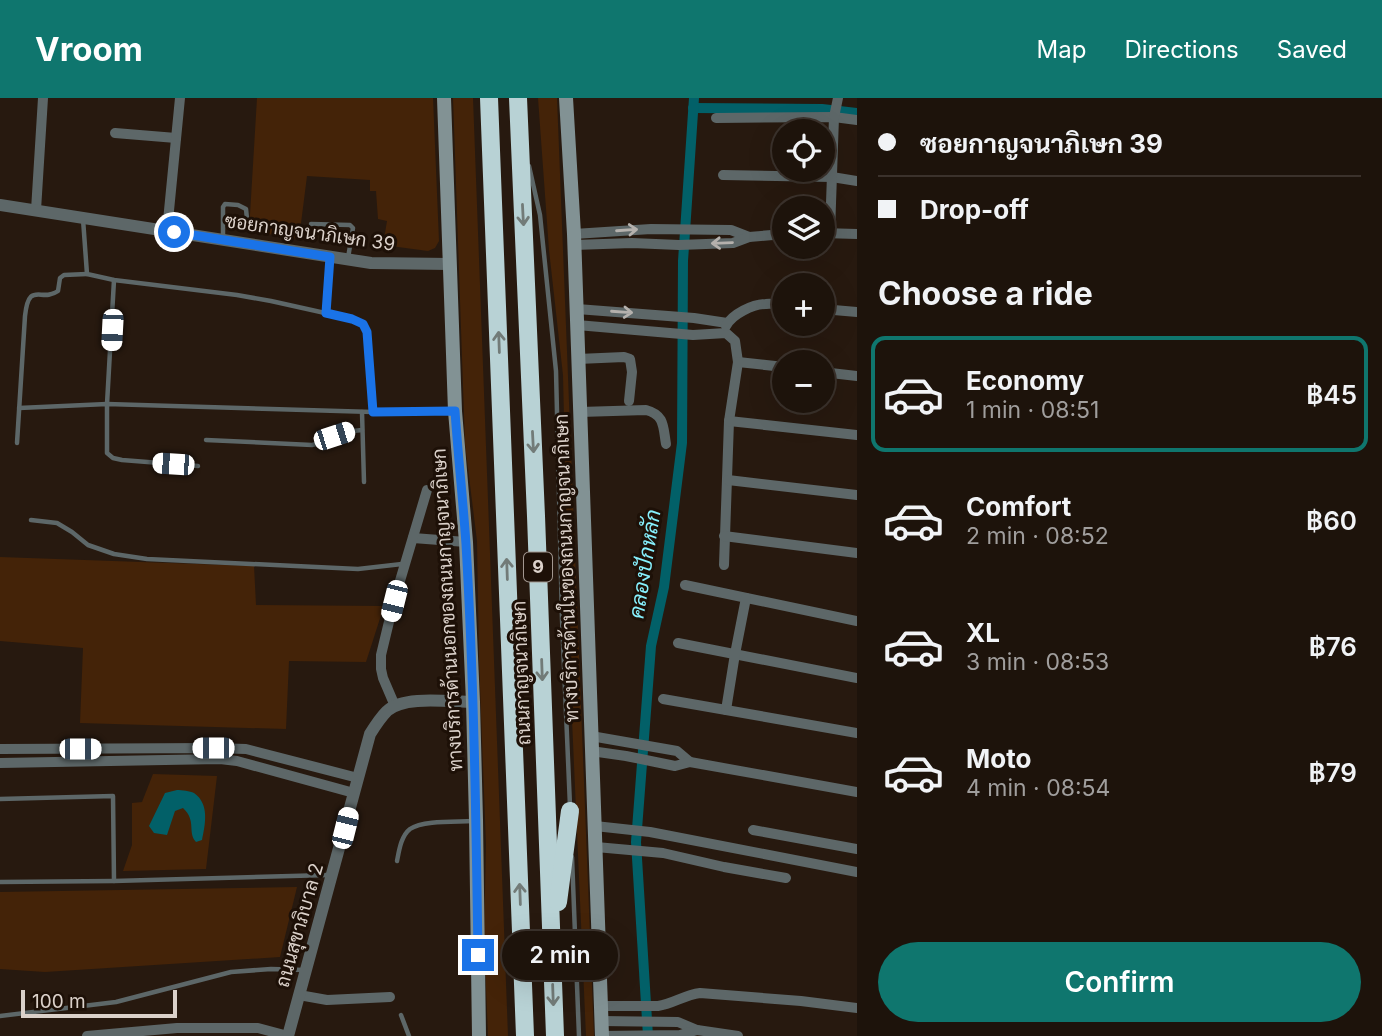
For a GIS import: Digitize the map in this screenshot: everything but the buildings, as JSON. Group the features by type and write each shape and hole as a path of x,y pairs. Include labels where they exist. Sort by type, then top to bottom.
{"highway":[{"name":"ถนนกาญจนาภิเษก","path":"489,98 525,1036"},
{"name":"ถนนกาญจนาภิเษก","path":"518,98 537,516 555,1036"},
{"path":"552,952 570,811"}],"main road":[{"name":"ทางบริการด้านนอกของถนนกาญจนาภิเษก","path":"444,98 455,411 466,542 473,702 479,1036"},
{"name":"ทางบริการด้านในของถนนกาญจนาภิเษก","path":"566,98 574,239 602,1031"}],"street":[{"path":"36,210 43,98"},
{"path":"167,231 180,98"},
{"path":"835,119 838,98"},
{"path":"716,118 835,115 857,120"},
{"path":"115,133 176,138"},
{"path":"723,175 772,176"},
{"path":"835,177 857,181"},
{"name":"ซอยกาญจนาภิเษก 39","path":"0,205 330,257 371,262 450,264"},
{"path":"574,239 651,229 731,230 748,237"},
{"path":"835,233 857,234"},
{"path":"574,239 679,245 733,243 748,237 772,235"},
{"path":"727,328 731,319 755,306 772,304"},
{"path":"576,309 694,318 727,328 735,341 738,362 729,421 724,565"},
{"path":"835,310 857,312"},
{"path":"577,325 693,335 727,328"},
{"path":"578,359 630,359 632,372 629,401"},
{"path":"738,362 772,366"},
{"path":"835,373 857,376"},
{"path":"580,412 646,410 655,413 660,418 666,444"},
{"path":"729,421 857,435"},
{"path":"728,480 857,495"},
{"path":"427,490 381,655 381,669 396,706 414,702 473,702"},
{"path":"724,536 857,553"},
{"path":"413,538 466,542"},
{"path":"685,585 857,621"},
{"path":"726,710 746,598"},
{"path":"678,643 857,678"},
{"path":"663,699 857,733"},
{"name":"ถนนสุขาภิบาล 2","path":"288,1036 370,734 388,710 396,706"},
{"path":"591,744 626,743 677,751 690,762"},
{"path":"591,744 675,766 690,762 857,792"},
{"path":"0,749 246,750 358,778"},
{"path":"273,771 277,757"},
{"path":"0,763 237,761 354,793"},
{"path":"595,826 650,832 857,872"},
{"path":"753,830 857,849"},
{"path":"596,847 663,853 786,878"},
{"path":"601,1006 666,1005 700,993 801,1000 857,1008"},
{"path":"299,995 327,1000 390,997"},
{"path":"602,1031 637,1021 678,1022 697,1030 738,1036"},
{"path":"87,1036 177,1028 258,1028 288,1036"},
{"path":"602,1031 640,1036 680,1035 697,1030"}],"lane":[{"path":"519,121 540,215 556,371 562,618 579,1036"},
{"path":"223,219 244,221 247,219 246,209 238,205 223,206 223,219 223,240"},
{"path":"83,217 87,274"},
{"path":"312,224 350,225 353,233 348,259"},
{"path":"326,313 330,257"},
{"path":"17,443 27,302 35,294 56,293 60,278 64,275 87,274 114,280 271,300 352,319 363,324 367,332 373,412"},
{"path":"114,280 107,453 113,458 198,466"},
{"path":"19,408 107,404 362,412 455,411"},
{"path":"362,412 364,482"},
{"path":"206,440 313,445 348,431 362,430"},
{"path":"31,520 57,523 89,545 114,554 147,559 358,569 405,564"},
{"path":"0,799 113,796 114,881"},
{"path":"397,861 408,830 422,824 476,820"},
{"path":"0,882 333,875"},
{"path":"0,1016 116,1002 231,972 306,970"},
{"path":"401,1015 409,1036"}],"shaded area":[{"path":"257,98 433,98 439,241 435,248 428,251 383,245 387,221 378,219 376,191 370,191 370,180 307,176 299,239 249,231"},
{"path":"453,98 473,98 508,1036 488,1036 484,938 486,845 477,541 465,444"},
{"path":"538,98 557,98 594,1036 586,1036 570,674 563,375 549,250"},
{"path":"0,557 254,566 256,605 384,606 366,662 289,661 286,729 80,723 83,648 0,641"},
{"path":"153,774 217,776 206,869 123,871 132,845 132,803 142,802"},
{"path":"297,887 280,957 45,972 0,969 0,892"}],"water":[{"path":"177,790 194,793 202,803 205,815 202,840 196,842 193,838 190,817 183,808 175,811 167,835 154,833 149,826 165,793"}],"waterway":[{"name":"คลองปักหลัก","path":"648,1036 636,842 651,646 664,587 682,443 683,261 694,98"},
{"path":"693,108 822,109 857,113"}],"route":[{"path":"174,232 330,257 326,313 363,324 367,332 373,412 455,411 466,542 478,955"}]}
